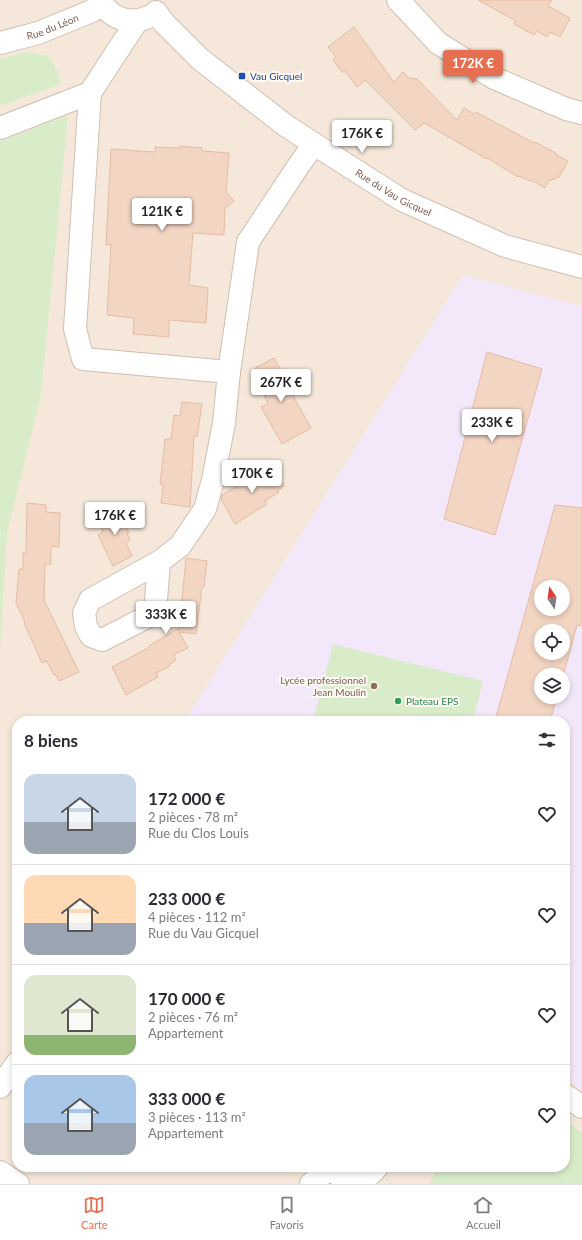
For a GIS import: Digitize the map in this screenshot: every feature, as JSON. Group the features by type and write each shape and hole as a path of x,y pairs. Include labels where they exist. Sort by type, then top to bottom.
{"street":[{"path":"398,0 438,43 494,78 566,109 582,113"},
{"path":"102,2 108,11 126,21 152,11"},
{"name":"Rue du Léon","path":"0,43 38,33 92,11 102,2"},
{"path":"0,128 90,93 152,11"},
{"name":"Rue du Vau Gicquel","path":"152,11 200,59 285,125 402,200 505,246 582,267"},
{"path":"90,93 75,330 83,359 229,372"},
{"path":"159,562 180,546 205,509 213,480 224,423 229,372 248,242 314,144"},
{"path":"0,1087 12,1070"},
{"path":"570,1099 582,1107"},
{"path":"0,1172 18,1184"},
{"path":"311,1184 325,1172"},
{"path":"335,1172 343,1179 351,1181 360,1181 368,1178 374,1172"}],"shaded area":[{"path":"0,0 582,0 582,1184 0,1184"},
{"name":"Lycée professionnel Jean Moulin","path":"463,275 582,306 582,1090 570,1082 570,716 188,716"}],"green space":[{"path":"26,52 49,56 58,73 61,84 0,106 0,59"},
{"path":"68,115 41,394 7,533 0,648 0,142"},
{"name":"Plateau EPS","path":"333,644 483,681 474,716 314,716"},
{"path":"570,1124 582,1133 582,1184 430,1184 434,1172 570,1172"}],"building":[{"path":"478,0 552,0 548,6 570,18 560,37 550,32 547,37 537,31 534,35 514,24 516,21"},
{"path":"354,27 394,82 403,72 409,78 417,79 457,120 464,108 474,114 476,112 556,153 555,154 568,161 559,177 548,181 545,188 531,180 518,177 424,123 415,130 365,80 357,87 346,72 342,72 333,60 336,57 328,47"},
{"path":"180,146 202,148 202,151 229,153 226,192 234,201 225,208 224,235 193,233 189,285 208,288 206,323 169,320 169,337 133,334 134,318 107,315 111,245 106,245 111,149 155,152 155,147 180,148"},
{"path":"487,352 542,369 495,535 444,519"},
{"path":"274,358 311,428 282,444 261,407 268,403 260,387 264,384 255,368"},
{"path":"182,402 202,404 197,437 194,436 190,507 161,503 163,484 160,484 165,439 171,439 174,415 180,416"},
{"path":"272,465 284,486 277,491 279,492 265,501 267,504 235,524 221,499 222,495"},
{"path":"27,503 46,505 46,512 60,513 59,547 51,546 51,564 45,564 44,600 79,672 59,681 55,674 54,675 47,661 42,663 16,603 19,569 23,569 23,553 26,553"},
{"path":"555,505 582,508 582,626 577,625 570,650 570,624 534,624 534,660 567,660 565,668 534,668 534,704 555,704 551,716 496,716 534,581 534,616 570,616 570,580 534,580"},
{"path":"117,507 129,533 127,533 130,540 126,543 132,556 113,566 98,535 103,532 97,517"},
{"path":"186,558 207,561 196,634 179,632 188,648 173,655 176,660 169,665 170,666 156,673 158,677 126,695 112,667 150,647 149,646 177,629 179,631"}],"place":[{"name":"Vau Gicquel","path":"242,76"},
{"name":"Lycée professionnel Jean Moulin","path":"374,686"},
{"name":"Plateau EPS","path":"398,701"}]}
